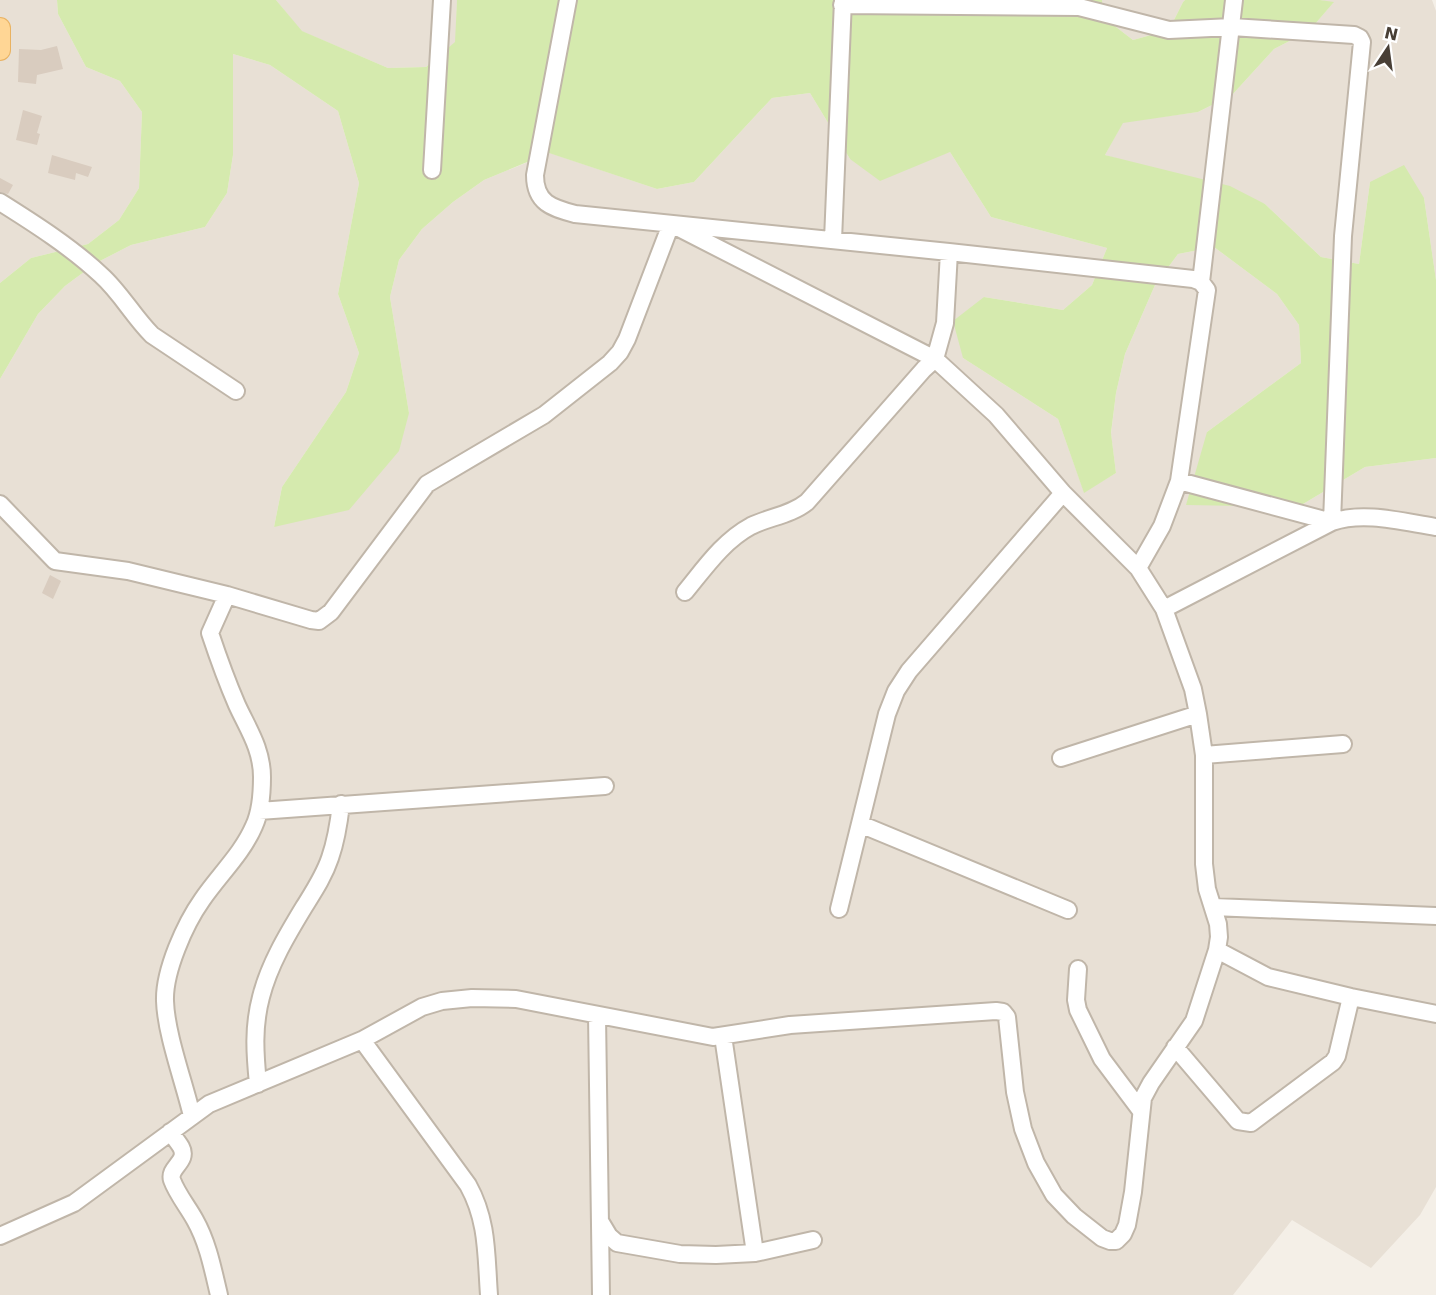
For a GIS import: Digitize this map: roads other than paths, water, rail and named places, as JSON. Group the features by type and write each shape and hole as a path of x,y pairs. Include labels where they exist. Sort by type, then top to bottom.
{"main road":[{"path":"0,28 0,50"}],"street":[{"path":"432,170 442,0"},
{"path":"568,0 535,175 535,188 541,199 556,209 671,224 1193,279 1201,282 1207,290 1179,481 1162,526 1138,568"},
{"path":"1201,282 1234,0"},
{"path":"833,240 843,3 1092,4 1149,26 1169,30 1232,27 1354,35 1360,38 1362,42 1343,236 1332,522"},
{"path":"0,202 38,226 101,275 119,293 152,335 236,391"},
{"path":"0,1236 74,1203 209,1104 362,1040 422,1007 442,1001 472,998 516,999 704,1036 723,1036 790,1025 1003,1012 1007,1017 1015,1092 1023,1129 1036,1163 1054,1196 1102,1239 1116,1241 1123,1234 1127,1225 1133,1192 1143,1098 1194,1021 1219,937 1218,924 1207,889 1204,864 1204,755 1198,714 1189,679 1164,609 1138,568 1063,493 996,415 935,359 671,224"},
{"path":"0,504 55,561 128,571 319,621 331,612 427,484 544,415 610,363 620,352 671,224"},
{"path":"685,592 719,551 734,537 751,526 798,508 807,502 935,359 945,323 949,252"},
{"path":"1179,481 1332,522"},
{"path":"838,909 887,714 896,691 909,671 1063,493"},
{"path":"1164,609 1332,522 1346,517 1436,527"},
{"path":"192,1116 170,1029 165,1001 166,982 189,922 201,902 240,851 255,825 259,811 262,777 261,758 255,741 230,686 210,633 226,595"},
{"path":"1061,758 1198,714"},
{"path":"1204,755 1343,744"},
{"path":"259,811 605,786"},
{"path":"258,1084 254,1042 261,996 288,932 321,879 330,858 341,804"},
{"path":"860,824 1068,910"},
{"path":"1213,907 1436,916"},
{"path":"1217,950 1268,977 1436,1014"},
{"path":"1078,969 1076,1000 1078,1010 1102,1059 1141,1111"},
{"path":"1175,1047 1238,1121 1251,1123 1333,1062 1337,1056 1351,997"},
{"path":"597,1015 601,1295"},
{"path":"723,1036 754,1253"},
{"path":"362,1040 468,1185 475,1198 481,1211 484,1227 489,1295"},
{"path":"170,1132 183,1154 182,1160 173,1171 173,1181 196,1221 205,1243 219,1295"},
{"path":"599,1220 609,1236 617,1243 680,1254 754,1253 813,1240"}]}
